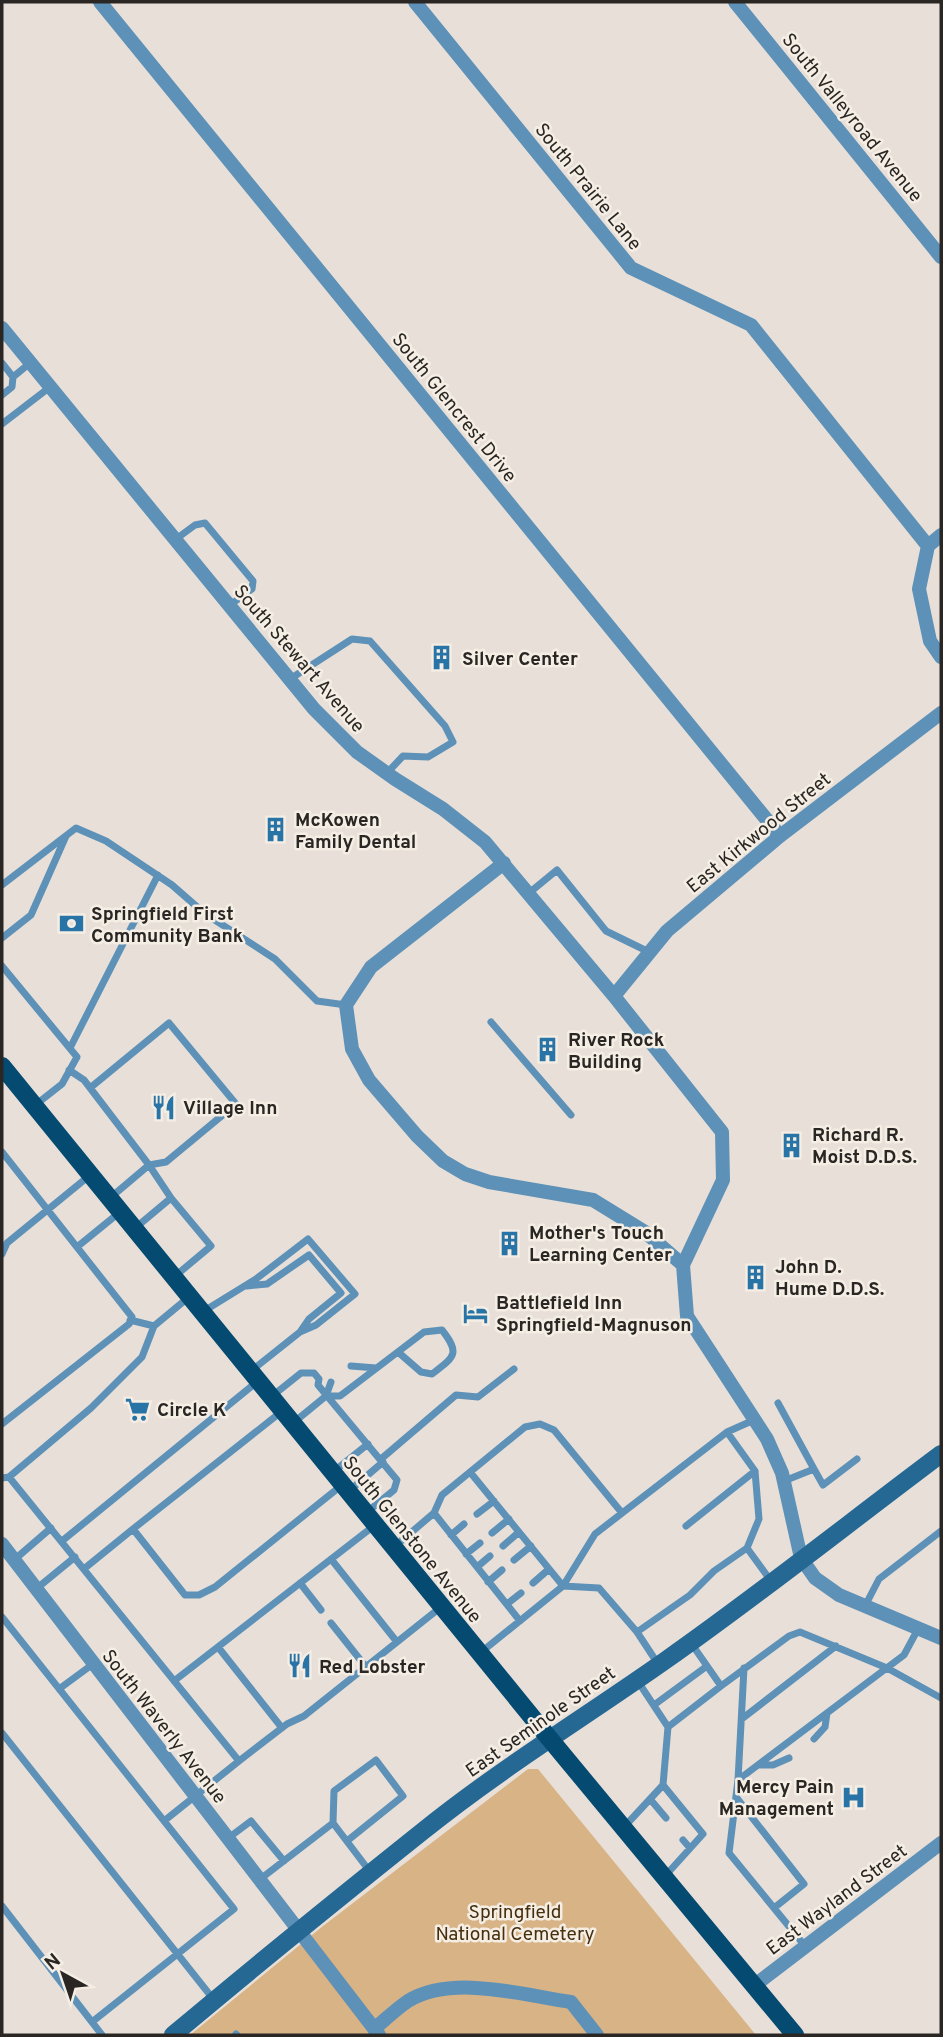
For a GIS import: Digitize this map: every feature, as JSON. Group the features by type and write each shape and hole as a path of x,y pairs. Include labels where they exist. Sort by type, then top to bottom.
{"main road":[{"name":"South Glenstone Avenue","path":"2,1066 549,1738 795,2035"}],"street":[{"name":"South Glencrest Drive","path":"100,2 780,836"},
{"name":"South Prairie Lane","path":"415,2 631,268 751,325 928,546"},
{"name":"South Valleyroad Avenue","path":"735,2 941,257"},
{"name":"South Stewart Avenue","path":"2,328 333,730 356,751 466,825 504,863 722,1132 723,1180 683,1265"},
{"path":"941,536 928,546 919,589 930,641 941,657"},
{"name":"East Kirkwood Street","path":"614,996 667,931 780,836 941,713"},
{"path":"504,863 371,968 346,1005 352,1049 369,1080 417,1136 443,1161 464,1174 489,1182 593,1200 645,1231 683,1265 687,1317 767,1439 783,1481 801,1558 815,1578 839,1595 941,1638"},
{"name":"East Seminole Street","path":"173,2035 297,1931 424,1830 549,1738 659,1665 941,1454"},
{"name":"South Waverly Avenue","path":"2,1544 376,2032"},
{"name":"East Wayland Street","path":"755,1985 941,1843"},
{"path":"376,2032 410,2001 443,1989 467,1987 570,2002 597,2035"}],"lane":[{"path":"2,363 13,377 12,387 2,395"},
{"path":"13,377 30,363"},
{"path":"2,424 50,387"},
{"path":"175,540 195,524 205,523 253,581 252,589 229,606"},
{"path":"290,679 352,639 370,641 445,726 453,742 428,757 403,756 387,773"},
{"path":"2,885 76,828 106,841 158,875 204,913 275,959 317,1001 346,1005"},
{"path":"2,938 31,915 67,836"},
{"path":"529,893 557,870 606,930 649,953"},
{"path":"69,1048 158,875"},
{"path":"2,966 77,1057 62,1084 34,1107"},
{"path":"491,1022 571,1115"},
{"path":"77,1247 149,1165 166,1162 236,1104 169,1023 90,1088"},
{"path":"69,1070 84,1080 171,1198 211,1246 173,1277"},
{"path":"2,1152 132,1317 129,1324 2,1424"},
{"path":"2,1254 8,1243 90,1175"},
{"path":"134,1228 171,1198"},
{"path":"202,1312 308,1240 355,1294 316,1325 300,1332"},
{"path":"62,1541 254,1376 300,1332 309,1319 341,1293 309,1255 267,1284 244,1286"},
{"path":"189,1297 154,1326 142,1357 91,1408 6,1478 85,1568 239,1761"},
{"path":"130,1320 154,1326"},
{"path":"282,1410 326,1396 340,1396 424,1332 442,1330 453,1344 454,1352 452,1359 432,1374 421,1372 398,1352"},
{"path":"351,1366 376,1368"},
{"path":"133,1530 185,1595 199,1595 215,1587 341,1483 382,1460 456,1395 478,1397 514,1369"},
{"path":"85,1568 282,1410 302,1373 314,1373 319,1379 318,1385 326,1396 382,1460 397,1480 397,1485 371,1519 331,1559 174,1681"},
{"path":"326,1396 331,1382"},
{"path":"778,1403 822,1485 857,1459"},
{"path":"480,1653 563,1586 595,1534 727,1432 754,1420"},
{"path":"394,1547 434,1513 442,1495 525,1427 540,1424 554,1430 622,1513"},
{"path":"637,1632 690,1595 714,1571 747,1548 759,1519 755,1471 727,1432"},
{"path":"341,1483 368,1444"},
{"path":"783,1481 814,1469"},
{"path":"686,1526 755,1471"},
{"path":"470,1472 563,1586 599,1588 637,1632 659,1665"},
{"path":"477,1514 494,1501"},
{"path":"434,1513 520,1621"},
{"path":"492,1533 509,1519"},
{"path":"452,1535 464,1524"},
{"path":"14,1560 51,1528"},
{"path":"865,1606 879,1580 941,1531"},
{"path":"503,1546 519,1532"},
{"path":"466,1554 480,1543"},
{"path":"514,1560 531,1546"},
{"path":"747,1548 771,1581"},
{"path":"477,1567 491,1556"},
{"path":"36,1589 75,1558"},
{"path":"331,1559 397,1643"},
{"path":"533,1583 549,1569"},
{"path":"488,1582 502,1570"},
{"path":"300,1583 321,1611"},
{"path":"507,1604 521,1592"},
{"path":"164,1821 282,1728 304,1716 442,1607"},
{"path":"2,1617 234,1909 92,2022"},
{"path":"331,1623 366,1667"},
{"path":"738,1780 904,1655 919,1628"},
{"path":"668,1727 744,1668 789,1636 800,1632 887,1668 941,1698"},
{"path":"690,1642 720,1686"},
{"path":"743,1718 836,1646"},
{"path":"218,1647 282,1728"},
{"path":"59,1689 93,1664"},
{"path":"654,1705 707,1666"},
{"path":"744,1668 738,1780 729,1853 806,1946"},
{"path":"623,1827 663,1786 668,1727 637,1680"},
{"path":"814,1739 825,1727 827,1713"},
{"path":"2,1733 214,2000"},
{"path":"758,1765 773,1765 789,1758"},
{"path":"347,1841 403,1796 376,1760 334,1791 333,1823 372,1874"},
{"path":"663,1786 703,1834 665,1877"},
{"path":"736,1797 804,1884 774,1908"},
{"path":"650,1799 666,1818"},
{"path":"227,1839 251,1821 284,1861"},
{"path":"259,1880 333,1823"},
{"path":"683,1839 690,1848"},
{"path":"2,1906 102,2035"}],"green space":[{"name":"Springfield National Cemetery","path":"528,1769 538,1769 756,2035 190,2035 323,1926"}],"place":[{"name":"Silver Center","path":"442,658"},
{"name":"McKowen Family Dental","path":"275,830"},
{"name":"Springfield First Community Bank","path":"71,924"},
{"name":"River Rock Building","path":"548,1050"},
{"name":"Village Inn","path":"163,1107"},
{"name":"Richard R. Moist D.D.S.","path":"792,1145"},
{"name":"Mother's Touch Learning Center","path":"509,1243"},
{"name":"John D. Hume D.D.S.","path":"755,1277"},
{"name":"Battlefield Inn Springfield-Magnuson","path":"476,1313"},
{"name":"Circle K","path":"137,1409"},
{"name":"Red Lobster","path":"299,1666"},
{"name":"Mercy Pain Management","path":"854,1797"}]}
